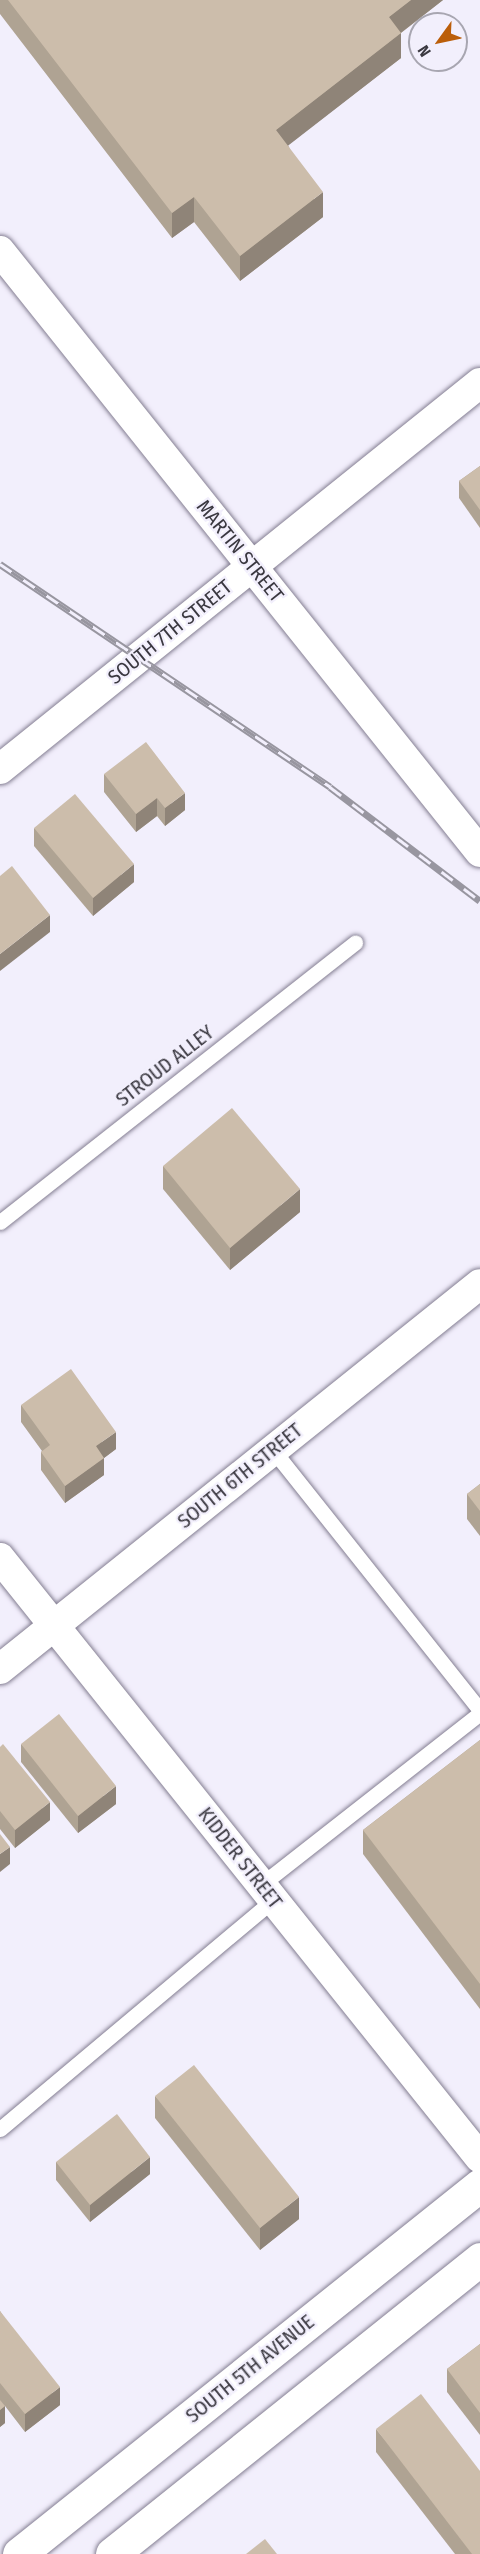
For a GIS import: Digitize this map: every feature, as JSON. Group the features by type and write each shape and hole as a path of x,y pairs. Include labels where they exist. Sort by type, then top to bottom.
{"street":[{"name":"MARTIN STREET","path":"0,251 251,566 478,844"},
{"name":"SOUTH 7TH STREET","path":"0,769 480,383"},
{"name":"SOUTH 6TH STREET","path":"0,1669 480,1284"},
{"name":"KIDDER STREET","path":"0,1558 480,2158"},
{"name":"SOUTH 5TH AVENUE","path":"19,2554 480,2185"},
{"path":"112,2554 480,2259"}],"lane":[{"name":"STROUD ALLEY","path":"0,1222 356,943"},
{"path":"0,2129 268,1892 480,1711 273,1450"}],"building":[{"path":"8,0 411,0 389,17 401,33 276,130 323,192 240,256 194,197 172,213"},
{"path":"480,466 480,510 459,481"},
{"path":"146,742 185,793 165,808 157,798 136,814 104,774"},
{"path":"75,794 134,864 93,898 34,828"},
{"path":"12,866 50,915 0,954 0,876"},
{"path":"232,1108 300,1189 230,1248 163,1166"},
{"path":"71,1369 116,1432 96,1446 104,1458 65,1486 41,1452 50,1445 21,1405"},
{"path":"480,1484 480,1511 467,1494"},
{"path":"59,1714 116,1786 78,1816 21,1744"},
{"path":"480,1740 480,1984 363,1830"},
{"path":"3,1744 50,1802 15,1830 0,1811 0,1747"},
{"path":"0,1834 10,1847 0,1854"},
{"path":"194,2065 299,2197 260,2228 155,2096"},
{"path":"117,2114 150,2157 90,2205 56,2162"},
{"path":"0,2311 60,2387 25,2414 0,2383"},
{"path":"480,2344 480,2413 447,2369"},
{"path":"421,2394 480,2471 480,2554 472,2554 376,2429"},
{"path":"0,2400 5,2406 0,2410"},
{"path":"265,2539 277,2554 246,2554"}],"railway":[{"path":"0,564 330,787 480,901"}]}
